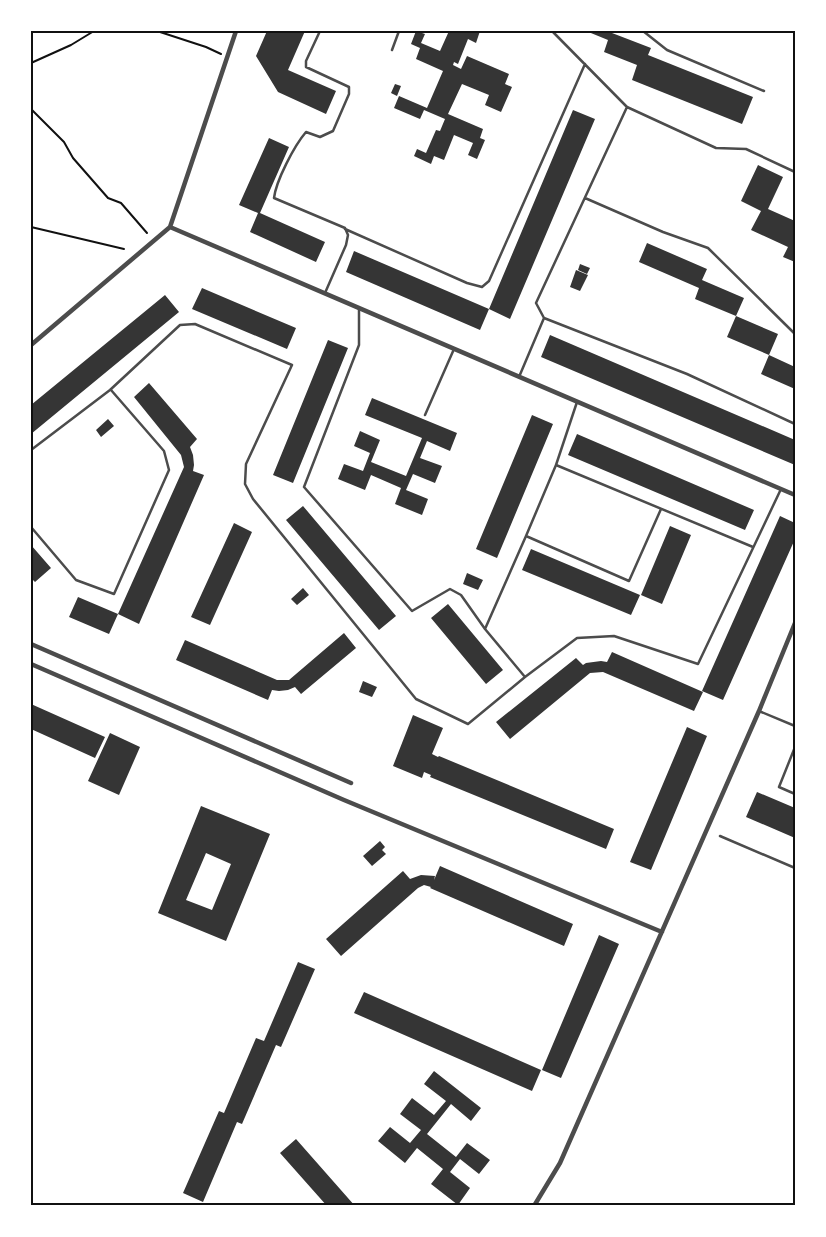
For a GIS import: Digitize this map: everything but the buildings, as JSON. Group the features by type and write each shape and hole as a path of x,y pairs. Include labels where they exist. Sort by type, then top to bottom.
{"street":[{"path":"31,345 170,227 236,31"},
{"path":"170,227 795,495"},
{"path":"534,1206 560,1164 759,711 795,623"},
{"path":"31,644 351,782"},
{"path":"31,664 344,800 662,932"}],"lane":[{"path":"320,31 306,61 306,66 349,88 349,94 333,131 320,137 306,132 299,141 285,167 274,198 467,283 482,287 489,281 585,64"},
{"path":"392,50 399,31"},
{"path":"552,31 627,107 716,148 746,148 795,172"},
{"path":"643,31 667,50 764,91"},
{"path":"627,107 536,303 544,318 687,374 795,424"},
{"path":"584,198 663,232 708,248 795,334"},
{"path":"324,294 346,245 348,235 345,229"},
{"path":"359,308 359,345 304,487 412,611 450,589 461,595 485,629 525,677"},
{"path":"519,377 544,318"},
{"path":"31,450 110,390 180,325 195,324 292,365 246,464 245,484 253,499 416,699 468,724 525,677 577,638 614,636 698,664 781,489"},
{"path":"425,415 454,349"},
{"path":"31,527 76,580 114,594 169,470 164,451 110,390"},
{"path":"485,629 556,465 577,401"},
{"path":"556,465 754,547"},
{"path":"526,536 629,581 661,509"},
{"path":"759,711 795,726"},
{"path":"795,747 779,787 795,794"},
{"path":"720,836 795,868"}],"path":[{"path":"31,63 70,45 94,31"},
{"path":"157,31 206,47 228,57"},
{"path":"31,108 64,142 73,158 108,198 121,203 147,233"},
{"path":"31,227 124,249"}]}
